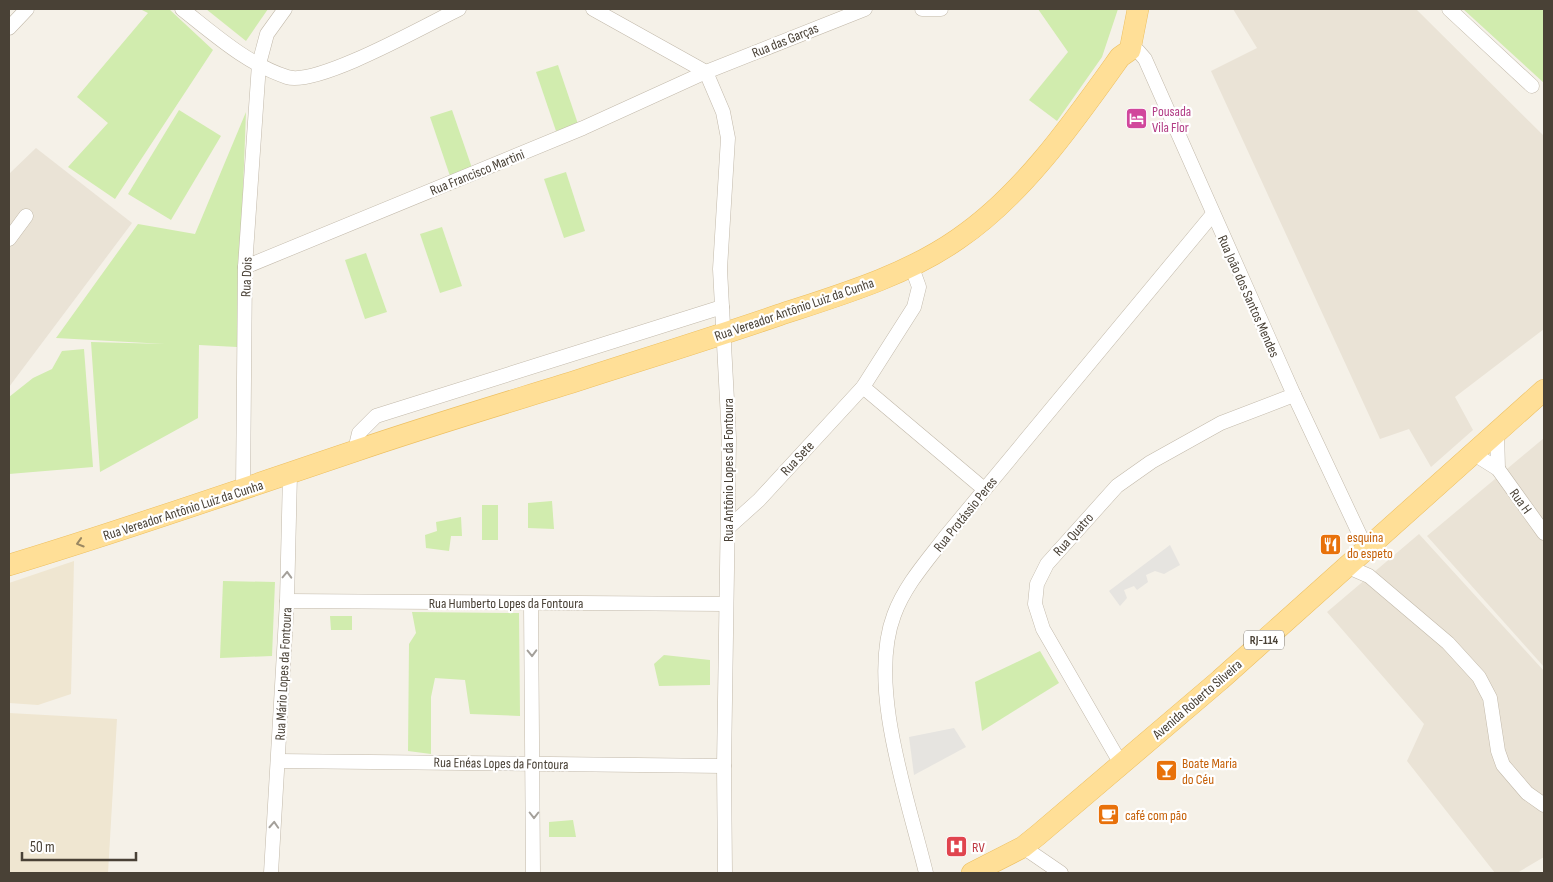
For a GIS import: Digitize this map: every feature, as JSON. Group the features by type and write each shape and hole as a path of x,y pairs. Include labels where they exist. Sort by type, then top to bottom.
{"main road":[{"path":"1130,50 1136,17 1148,9"},
{"name":"Rua Vereador Antônio Luiz da Cunha","path":"9,565 243,490 355,450 725,334 864,286 912,265 958,239 987,216 1028,174 1066,130 1120,57 1130,50"},
{"name":"Avenida Roberto Silveira","path":"972,873 1022,847 1121,764 1220,680 1544,390"}],"street":[{"path":"9,26 27,9"},
{"path":"182,9 226,44 259,64 289,78 319,75 459,9"},
{"name":"Rua Dois","path":"243,490 245,267 259,64 267,34 285,9"},
{"path":"593,9 706,72"},
{"name":"Rua das Garças","path":"706,72 864,9"},
{"path":"922,9 942,9"},
{"path":"1449,9 1532,86"},
{"name":"Rua João dos Santos Mendes","path":"1130,50 1138,51 1145,59 1294,395 1357,556"},
{"name":"Rua Francisco Martini","path":"245,267 584,128 706,72"},
{"name":"Rua Antônio Lopes da Fontoura","path":"706,72 723,112 728,138 720,269 729,420 729,527 725,604 725,873"},
{"name":"Rua Protássio Peres","path":"926,873 890,725 886,678 886,647 893,616 909,585 984,489 1213,214"},
{"path":"9,239 26,216"},
{"name":"Rua Sete","path":"729,527 759,500 863,387 914,308 919,287 912,265"},
{"name":"Rua Vereador Antônio Luiz da Cunha","path":"355,450 360,433 367,424 383,414 722,307"},
{"path":"863,387 984,489"},
{"name":"Rua Quatro","path":"1121,764 1043,629 1035,604 1037,584 1047,564 1117,486 1151,462 1221,423 1294,395"},
{"path":"1497,432 1498,469"},
{"name":"Rua H","path":"1474,454 1498,469 1544,533"},
{"name":"Rua Mário Lopes da Fontoura","path":"271,873 287,601 290,474"},
{"path":"1357,556 1370,576 1448,643 1480,677 1490,698 1498,751 1503,765 1527,793 1544,805"},
{"name":"Rua Humberto Lopes da Fontoura","path":"287,601 725,604"},
{"path":"531,604 534,873"},
{"name":"Rua Enéas Lopes da Fontoura","path":"278,761 724,766"},
{"path":"1022,847 1061,873"}],"shaded area":[{"path":"1233,9 1416,9 1544,136 1544,329 1455,397 1473,430 1431,467 1409,429 1380,439 1211,71 1257,48"},
{"path":"36,148 132,223 9,387 9,174"},
{"path":"1544,438 1544,667 1427,536"},
{"path":"1419,534 1544,671 1544,857 1517,873 1495,873 1407,761 1424,724 1327,612"},
{"path":"1170,545 1180,565 1164,574 1155,571 1146,575 1148,582 1137,590 1134,586 1124,590 1127,598 1120,606 1109,591"},
{"path":"74,561 71,694 38,705 9,703 9,583"},
{"path":"9,713 117,719 108,873 9,873"},
{"path":"954,728 966,747 914,775 909,737"}],"green space":[{"path":"140,9 169,9 213,50 115,199 68,167 108,123 77,97 148,13"},
{"path":"206,9 268,9 246,41"},
{"path":"1038,9 1118,9 1102,57 1057,121 1029,100 1068,52"},
{"path":"1463,9 1544,9 1544,83"},
{"path":"558,65 578,124 556,131 536,72"},
{"path":"179,110 221,136 171,220 128,194"},
{"path":"452,110 472,168 450,176 430,117"},
{"path":"246,112 237,347 199,345 198,418 100,472 91,342 165,344 56,338 138,224 195,234"},
{"path":"566,172 585,231 564,238 544,179"},
{"path":"442,227 462,286 440,293 420,234"},
{"path":"366,253 387,312 365,319 345,260"},
{"path":"84,349 93,467 9,474 9,397 33,378 52,369 62,351"},
{"path":"552,501 554,529 528,528 528,503"},
{"path":"482,505 498,505 498,540 482,540"},
{"path":"461,517 462,536 451,536 449,551 426,548 425,535 437,531 436,522"},
{"path":"223,581 275,582 272,656 220,658"},
{"path":"412,612 519,613 520,716 470,714 465,680 435,678 431,697 431,754 408,751 409,644 416,633"},
{"path":"330,616 352,616 352,630 331,630"},
{"path":"1040,651 1059,683 982,731 975,682"},
{"path":"664,655 710,660 710,685 659,686 654,664"},
{"path":"573,820 576,837 549,837 549,822"}],"place":[{"name":"Pousada Vila Flor","path":"1136,119"},
{"name":"esquina do espeto","path":"1331,545"},
{"name":"Boate Maria do Céu","path":"1166,771"},
{"name":"café com pão","path":"1109,815"},
{"name":"RV","path":"956,847"}]}
